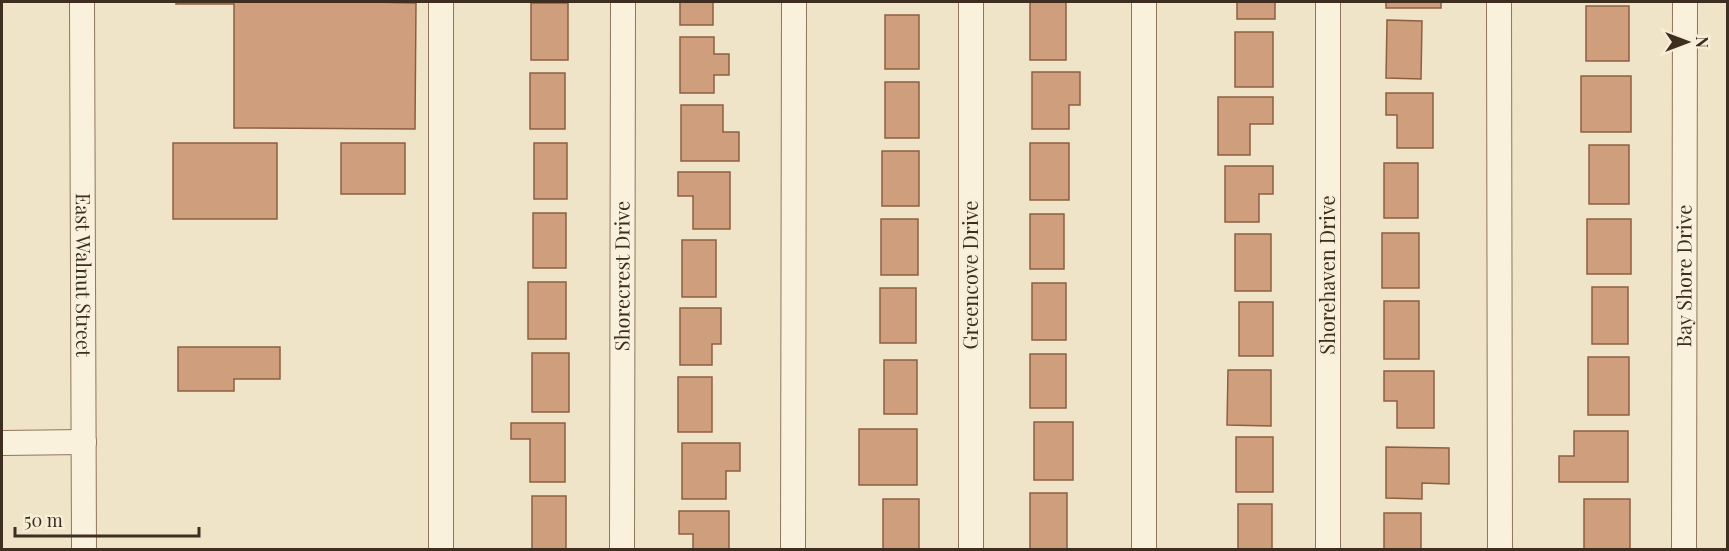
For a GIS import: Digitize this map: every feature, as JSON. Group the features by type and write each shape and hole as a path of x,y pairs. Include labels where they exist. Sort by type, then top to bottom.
{"street":[{"name":"East Walnut Street","path":"82,2 84,549"},
{"path":"441,2 441,549"},
{"name":"Shorecrest Drive","path":"622,2 622,549"},
{"path":"793,549 794,2"},
{"name":"Greencove Drive","path":"971,2 971,549"},
{"path":"1144,2 1144,549"},
{"name":"Shorehaven Drive","path":"1328,2 1328,549"},
{"path":"1499,2 1500,549"},
{"name":"Bay Shore Drive","path":"1684,549 1685,2"},
{"path":"2,443 84,442"}],"building":[{"path":"176,2 416,3 415,129 234,128 234,4 176,4"},
{"path":"680,2 713,2 713,25 680,25"},
{"path":"1030,2 1066,2 1066,60 1030,60"},
{"path":"1237,2 1275,2 1275,19 1237,19"},
{"path":"1386,2 1441,2 1441,8 1386,8"},
{"path":"531,3 568,3 568,60 531,60"},
{"path":"1586,6 1629,6 1629,61 1586,61"},
{"path":"885,15 919,15 919,69 885,69"},
{"path":"1387,20 1422,21 1421,79 1386,78"},
{"path":"1235,32 1273,32 1273,87 1235,87"},
{"path":"680,37 714,37 714,54 729,54 729,75 714,75 714,93 680,93"},
{"path":"1032,72 1080,72 1080,105 1069,105 1069,129 1032,129"},
{"path":"530,73 565,73 565,129 530,129"},
{"path":"1581,76 1631,76 1631,132 1581,132"},
{"path":"885,82 919,82 919,138 885,138"},
{"path":"1386,93 1433,93 1433,148 1397,148 1397,115 1386,115"},
{"path":"1218,97 1273,97 1273,124 1250,124 1250,155 1218,155"},
{"path":"681,105 723,105 723,132 739,132 739,161 681,161"},
{"path":"173,143 277,143 277,219 173,219"},
{"path":"341,143 405,143 405,194 341,194"},
{"path":"534,143 567,143 567,199 534,199"},
{"path":"1030,143 1069,143 1069,200 1030,200"},
{"path":"1589,145 1629,145 1629,204 1589,204"},
{"path":"882,151 919,151 919,206 882,206"},
{"path":"1384,163 1418,163 1418,218 1384,218"},
{"path":"1225,166 1273,166 1273,194 1259,194 1259,222 1225,222"},
{"path":"678,172 730,172 730,229 693,229 693,196 678,196"},
{"path":"533,213 566,213 566,268 533,268"},
{"path":"1030,214 1064,214 1064,269 1030,269"},
{"path":"881,219 918,219 918,275 881,275"},
{"path":"1587,219 1631,219 1631,274 1587,274"},
{"path":"1382,233 1419,233 1419,288 1382,288"},
{"path":"1235,234 1271,234 1271,291 1235,291"},
{"path":"682,240 716,240 716,297 682,297"},
{"path":"528,282 566,282 566,339 528,339"},
{"path":"1032,283 1066,283 1066,340 1032,340"},
{"path":"1592,287 1628,287 1628,344 1592,344"},
{"path":"880,288 916,288 916,343 880,343"},
{"path":"1384,301 1419,301 1419,359 1384,359"},
{"path":"1239,302 1273,302 1273,356 1239,356"},
{"path":"680,308 721,308 721,344 712,344 712,365 680,365"},
{"path":"178,347 280,347 280,379 234,379 234,391 178,391"},
{"path":"532,353 569,353 569,412 532,412"},
{"path":"1030,354 1066,354 1066,408 1030,408"},
{"path":"1588,357 1629,357 1629,415 1588,415"},
{"path":"884,360 917,360 917,414 884,414"},
{"path":"1228,370 1271,370 1271,426 1227,425"},
{"path":"1384,371 1434,371 1434,428 1397,428 1397,401 1384,401"},
{"path":"678,377 712,377 712,432 678,432"},
{"path":"1034,422 1073,422 1073,480 1034,480"},
{"path":"511,423 565,423 565,482 530,482 530,439 511,439"},
{"path":"859,429 917,429 917,485 859,485"},
{"path":"1574,431 1628,431 1628,482 1559,482 1559,456 1574,456"},
{"path":"1236,437 1273,437 1273,492 1236,492"},
{"path":"682,443 740,443 740,471 726,471 726,499 682,499"},
{"path":"1386,447 1449,448 1449,484 1422,483 1422,499 1386,498"},
{"path":"1030,493 1067,493 1067,550 1030,550"},
{"path":"532,496 566,496 566,550 532,550"},
{"path":"883,499 919,499 919,550 883,550"},
{"path":"1584,499 1630,499 1630,550 1584,550"},
{"path":"1238,504 1272,504 1272,550 1238,550"},
{"path":"679,511 729,511 729,550 693,550 693,534 679,534"},
{"path":"1384,513 1421,513 1421,550 1384,550"}]}
